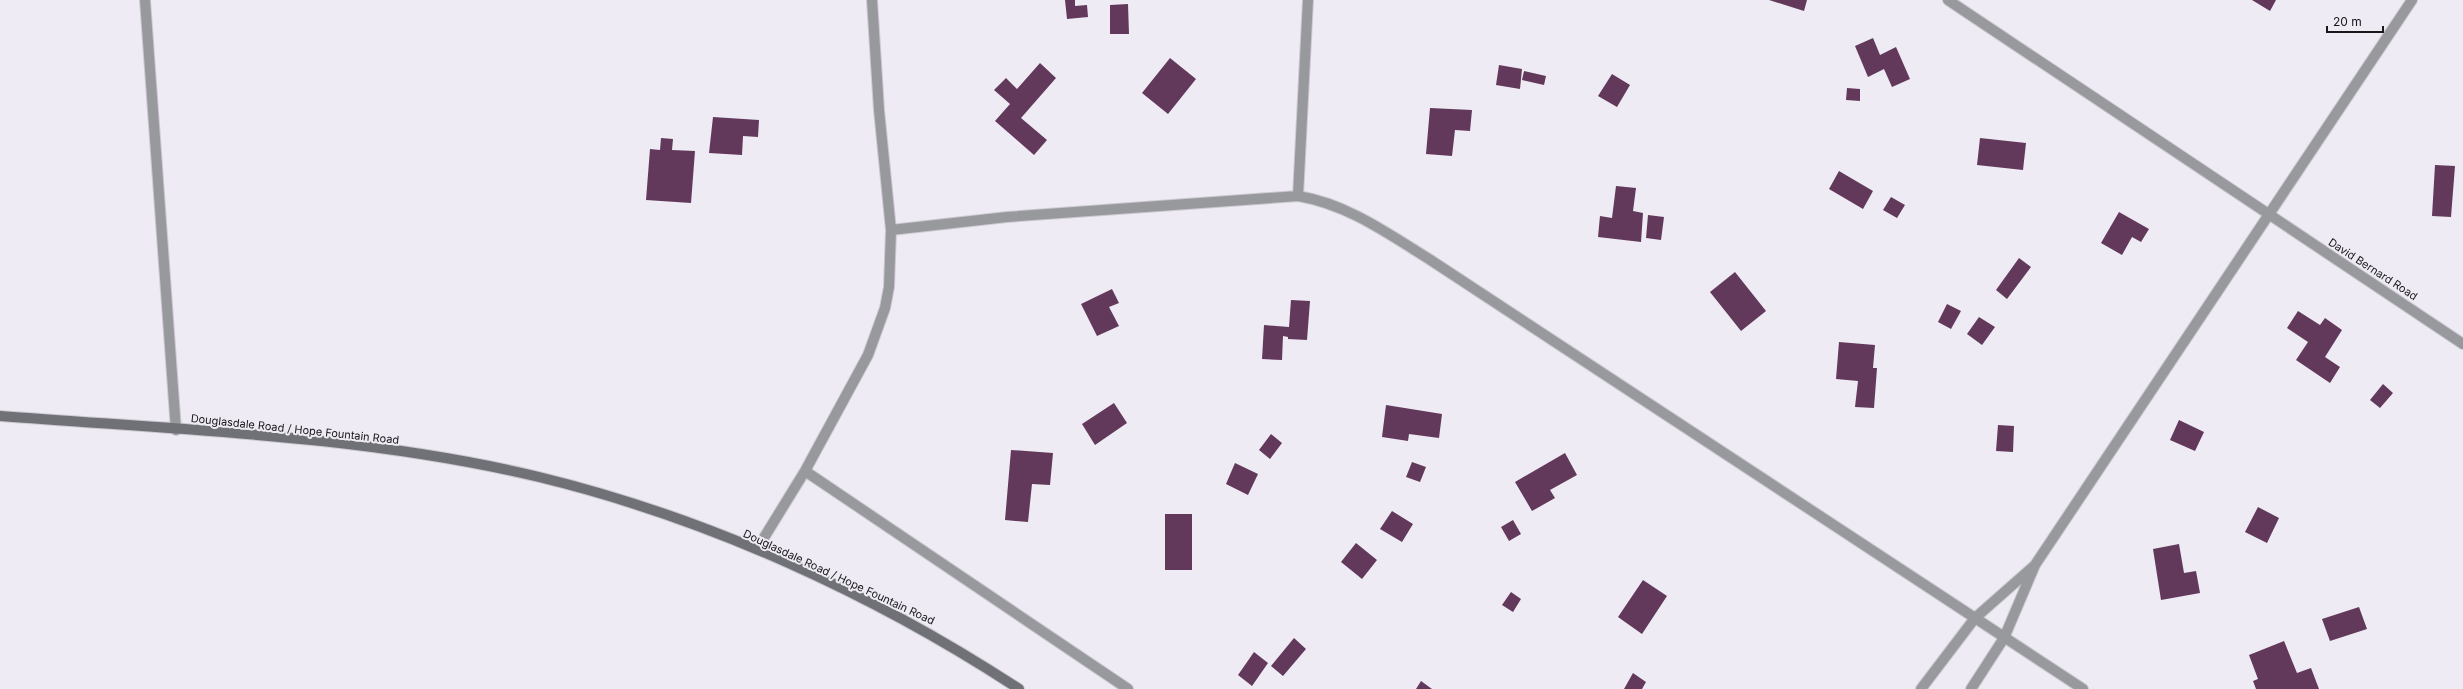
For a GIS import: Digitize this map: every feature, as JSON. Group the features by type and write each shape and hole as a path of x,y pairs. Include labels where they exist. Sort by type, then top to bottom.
{"main road":[{"name":"Douglasdale Road / Hope Fountain Road","path":"0,416 378,448 470,463 539,477 601,494 757,549 921,628 1019,689"}],"street":[{"path":"145,0 176,430"},
{"path":"757,549 805,471 868,355 880,326 889,287 891,230 879,110 872,0"},
{"path":"1298,196 1308,0"},
{"name":"David Bernard Road","path":"1948,0 2463,344"},
{"path":"1971,689 2004,638 2034,565 2412,0"},
{"path":"891,230 1007,217 1298,196 1320,200 1349,211 1428,258 2083,689"},
{"path":"805,471 1128,689"},
{"path":"1921,689 1974,618 2034,565"}],"building":[{"path":"1065,0 1075,0 1075,6 1087,5 1088,17 1067,19"},
{"path":"1769,0 1807,0 1804,11"},
{"path":"2252,0 2276,0 2270,11"},
{"path":"1128,4 1129,34 1110,34 1110,5"},
{"path":"1873,38 1880,55 1896,47 1910,79 1892,87 1884,69 1868,77 1855,46"},
{"path":"1170,58 1196,79 1168,114 1142,93"},
{"path":"1040,63 1056,78 1021,118 1047,140 1034,155 995,121 1010,104 994,90 1006,78 1017,89"},
{"path":"1499,65 1522,69 1520,89 1496,85"},
{"path":"1524,71 1546,76 1544,85 1522,80"},
{"path":"1612,74 1630,85 1617,107 1598,96"},
{"path":"1847,88 1860,89 1860,101 1846,100"},
{"path":"1430,108 1472,110 1470,131 1455,130 1452,156 1426,154"},
{"path":"713,117 759,120 758,137 743,136 742,155 709,153"},
{"path":"661,138 673,139 672,150 695,151 691,203 646,200 650,149 660,150"},
{"path":"1980,138 2026,143 2023,170 1977,165"},
{"path":"2435,165 2455,166 2451,217 2432,216"},
{"path":"1839,171 1873,191 1863,209 1829,189"},
{"path":"1616,186 1636,188 1633,211 1643,213 1641,242 1598,237 1600,216 1612,218"},
{"path":"1891,197 1905,205 1897,218 1883,210"},
{"path":"2119,212 2149,229 2141,242 2132,237 2122,255 2101,243"},
{"path":"1648,215 1664,217 1661,240 1646,238"},
{"path":"2019,258 2031,267 2007,299 1996,290"},
{"path":"1735,272 1766,311 1741,331 1710,292"},
{"path":"1112,289 1119,303 1109,307 1119,326 1097,336 1081,304"},
{"path":"1291,300 1310,301 1307,340 1288,339 1288,337 1283,336 1282,360 1262,359 1264,325 1289,327"},
{"path":"1947,304 1961,311 1951,329 1938,322"},
{"path":"2298,311 2320,325 2325,318 2342,330 2325,357 2340,367 2330,383 2296,360 2308,342 2287,328"},
{"path":"1979,317 1995,327 1982,345 1967,334"},
{"path":"1839,342 1875,345 1873,368 1877,368 1874,408 1855,407 1858,381 1836,379"},
{"path":"2383,384 2393,393 2380,408 2370,400"},
{"path":"1114,403 1127,423 1095,445 1082,424"},
{"path":"1386,405 1442,414 1439,438 1409,434 1408,441 1382,437"},
{"path":"2179,420 2204,432 2195,451 2170,440"},
{"path":"1998,425 2014,426 2013,452 1996,451"},
{"path":"1271,434 1282,443 1270,459 1259,450"},
{"path":"1011,450 1053,453 1050,485 1032,484 1028,522 1005,520"},
{"path":"1565,453 1577,475 1550,490 1555,498 1532,511 1515,482"},
{"path":"1412,462 1426,467 1420,482 1406,477"},
{"path":"1235,463 1258,474 1248,495 1226,484"},
{"path":"2258,507 2279,518 2267,543 2245,532"},
{"path":"1392,511 1413,524 1402,542 1380,529"},
{"path":"1165,514 1192,514 1192,570 1165,570"},
{"path":"1513,520 1521,534 1509,541 1501,527"},
{"path":"1356,543 1377,560 1362,579 1341,562"},
{"path":"2179,544 2184,573 2196,571 2200,593 2161,600 2153,549"},
{"path":"1643,580 1667,596 1642,634 1618,617"},
{"path":"1511,592 1521,599 1513,612 1502,605"},
{"path":"2359,607 2367,629 2330,641 2322,619"},
{"path":"1294,638 1306,649 1283,676 1271,666"},
{"path":"2284,641 2297,673 2311,668 2319,689 2256,689 2253,681 2258,679 2249,655"},
{"path":"1254,652 1268,663 1252,686 1238,675"},
{"path":"1633,673 1646,682 1642,689 1624,689"},
{"path":"1421,681 1432,689 1416,689"}]}
